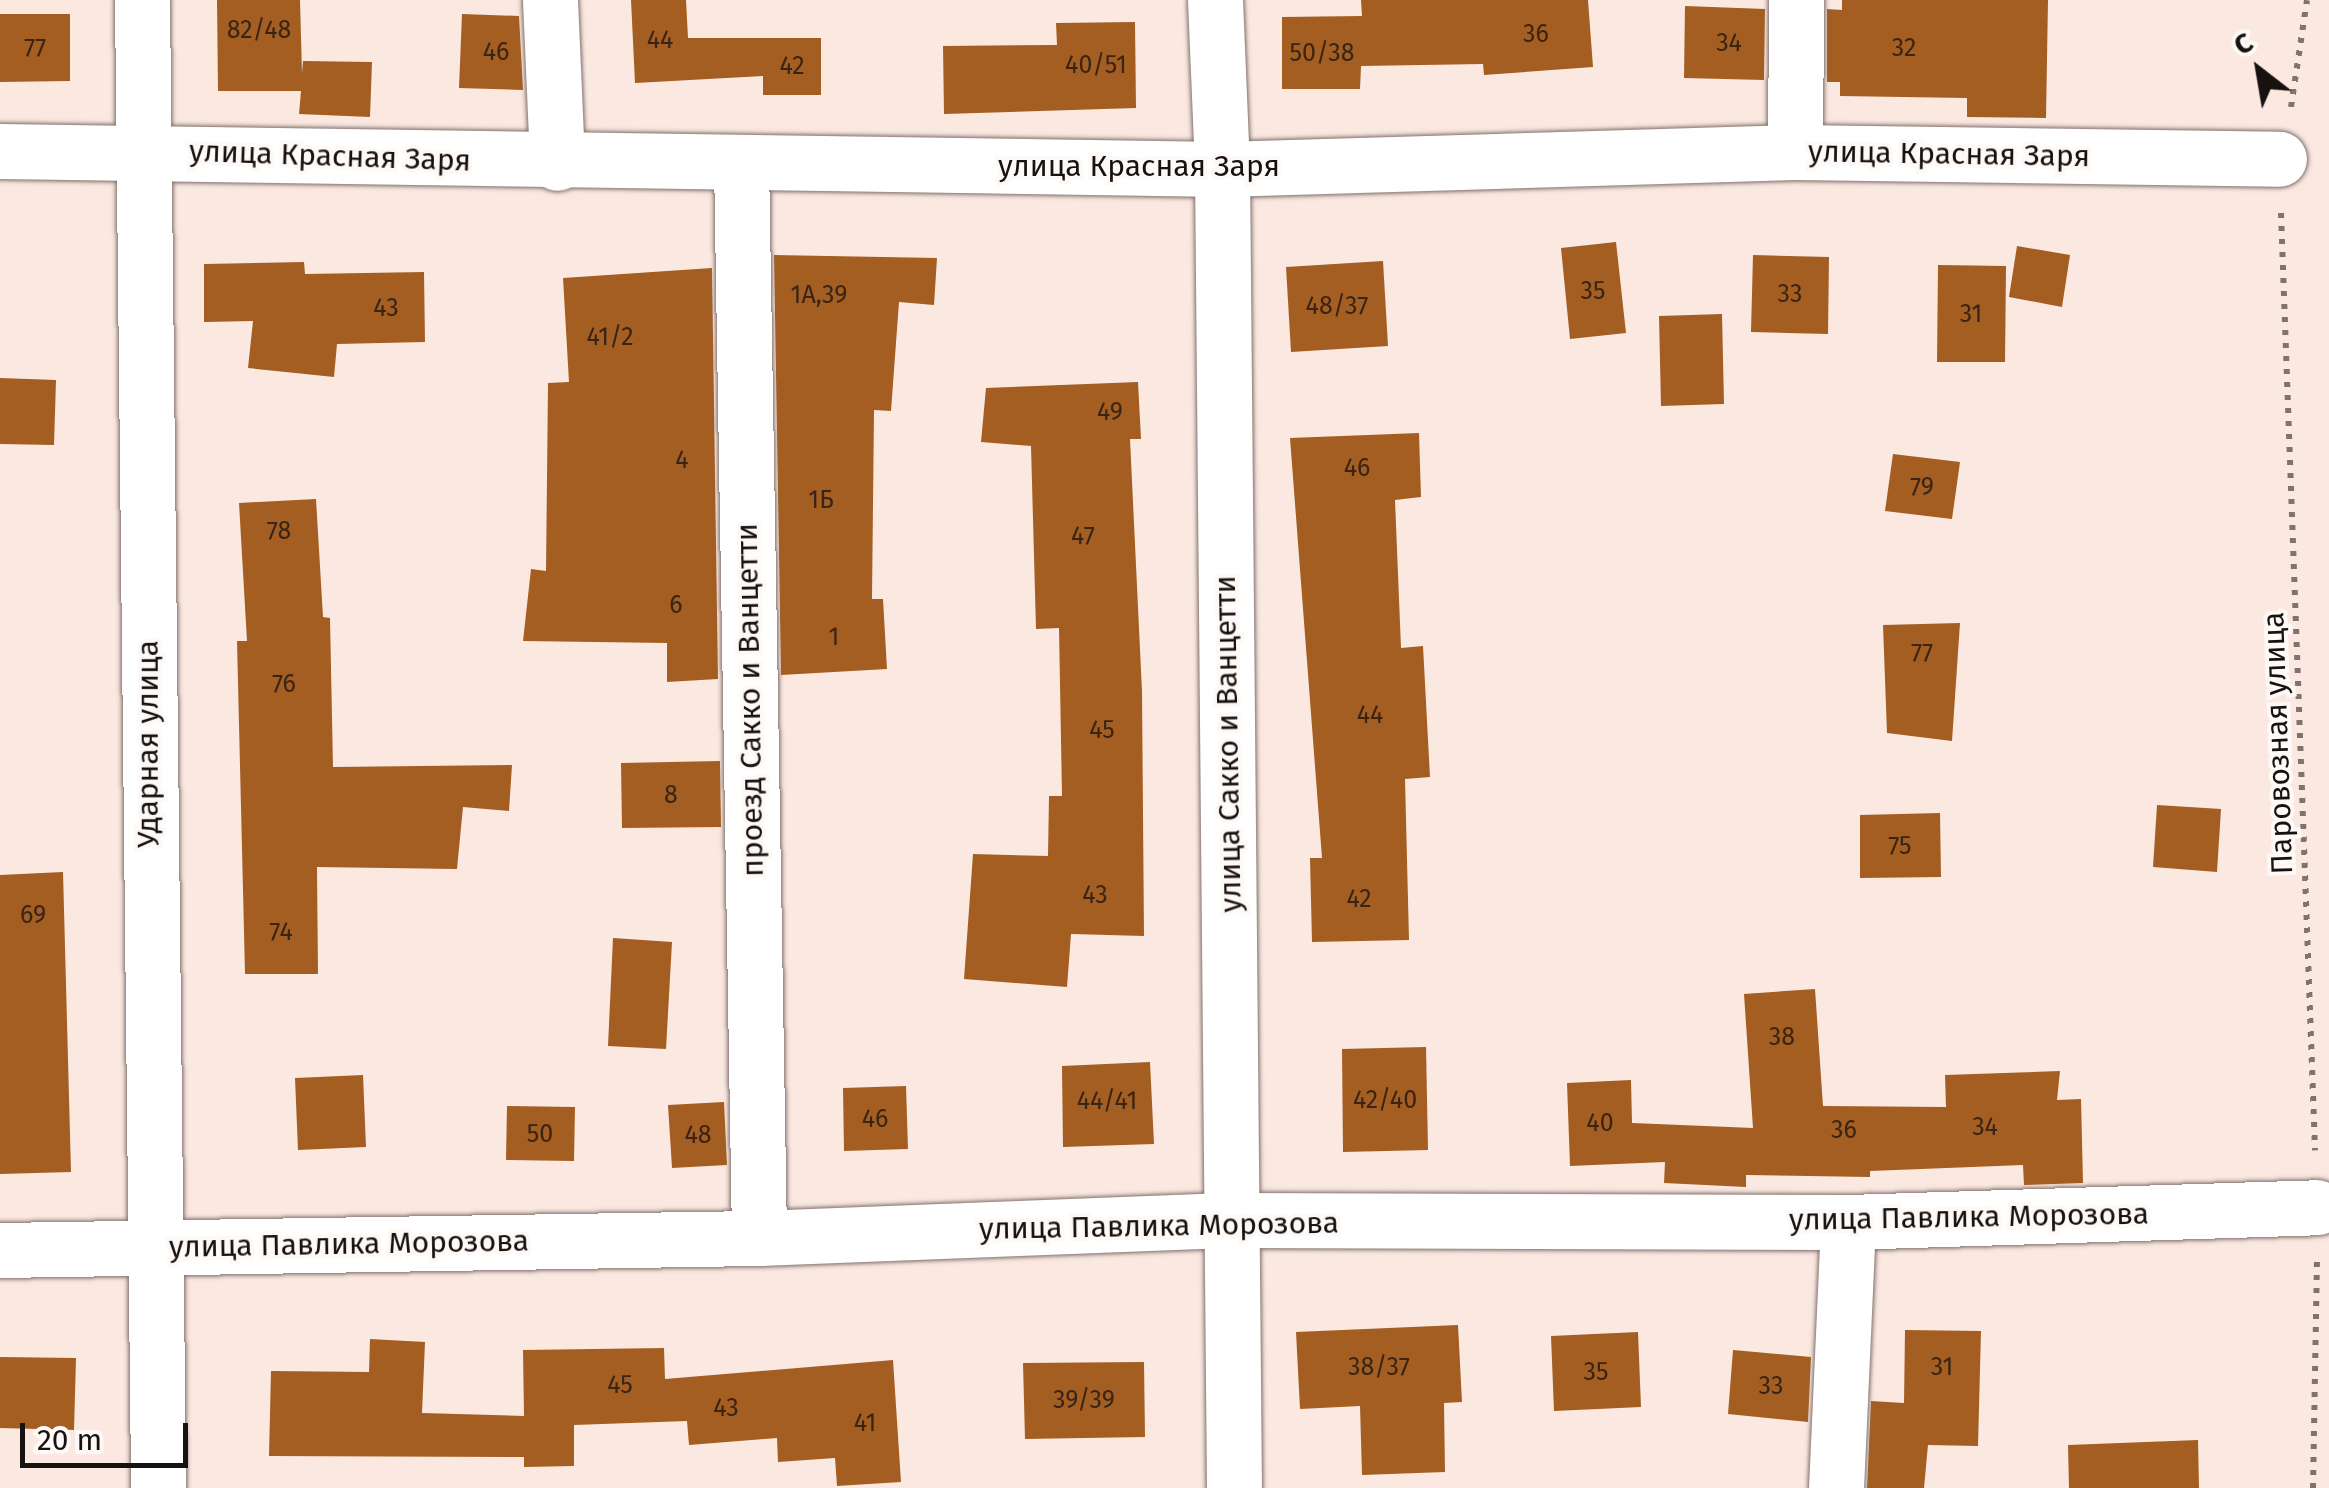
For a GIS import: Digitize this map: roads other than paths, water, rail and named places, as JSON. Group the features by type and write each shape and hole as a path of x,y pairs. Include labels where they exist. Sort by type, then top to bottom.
{"street":[{"name":"Ударная улица","path":"142,0 151,1246 158,1488"},
{"path":"550,0 557,163"},
{"name":"улица Сакко и Ванцетти","path":"1214,0 1222,169 1234,1488"},
{"path":"1795,152 1796,0"},
{"name":"улица Красная Заря","path":"0,151 145,151 557,163 1222,169 1795,152 2279,159"},
{"name":"проезд Сакко и Ванцетти","path":"741,162 758,1238"},
{"name":"улица Павлика Морозова","path":"0,1250 758,1238 1233,1220 1848,1222 2318,1207"},
{"path":"1836,1488 1848,1222"}]}
